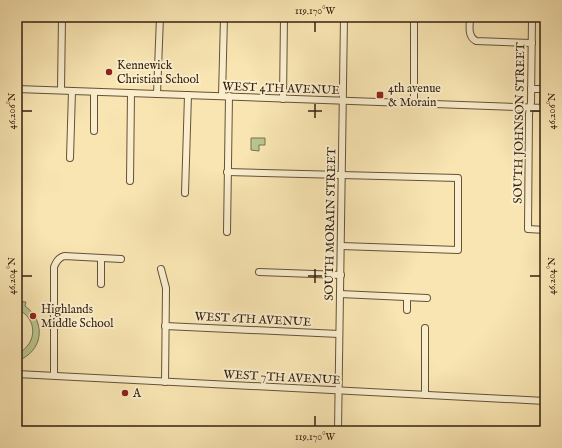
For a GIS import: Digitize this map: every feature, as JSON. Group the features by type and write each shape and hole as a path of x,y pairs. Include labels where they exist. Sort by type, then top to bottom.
{"street":[{"path":"61,90 62,17"},
{"path":"158,94 160,17"},
{"path":"224,17 227,172 226,232"},
{"path":"283,99 284,17"},
{"name":"SOUTH MORAIN STREET","path":"338,431 344,17"},
{"path":"414,17 414,104"},
{"path":"470,17 470,35 474,40 482,42 532,43"},
{"name":"SOUTH JOHNSON STREET","path":"532,17 528,229 545,230"},
{"path":"544,108 545,73"},
{"name":"WEST 4TH AVENUE","path":"17,89 544,108"},
{"path":"531,89 544,89"},
{"path":"70,158 72,91"},
{"path":"94,92 94,131"},
{"path":"130,181 131,93"},
{"path":"185,193 188,95"},
{"path":"227,172 458,178 458,250 341,246"},
{"path":"54,375 54,267 57,261 64,256 121,259"},
{"path":"101,258 101,284"},
{"path":"161,269 166,288 165,382"},
{"path":"259,272 341,275"},
{"path":"340,294 427,298"},
{"path":"407,297 407,310"},
{"name":"WEST 6TH AVENUE","path":"165,326 340,334"},
{"path":"424,395 425,328"},
{"name":"WEST 7TH AVENUE","path":"17,374 545,401"}],"green space":[{"path":"251,138 265,138 265,145 259,145 259,151 251,150"},
{"path":"17,301 26,302 25,306 37,320 39,336 37,344 32,351 26,357 17,361 17,354 24,350 29,344 33,331 29,318 17,309"}],"place":[{"name":"Kennewick Christian School","path":"109,72"},
{"name":"4th avenue & Morain","path":"380,95"},
{"name":"Highlands Middle School","path":"33,316"},
{"name":"A","path":"125,393"}]}
